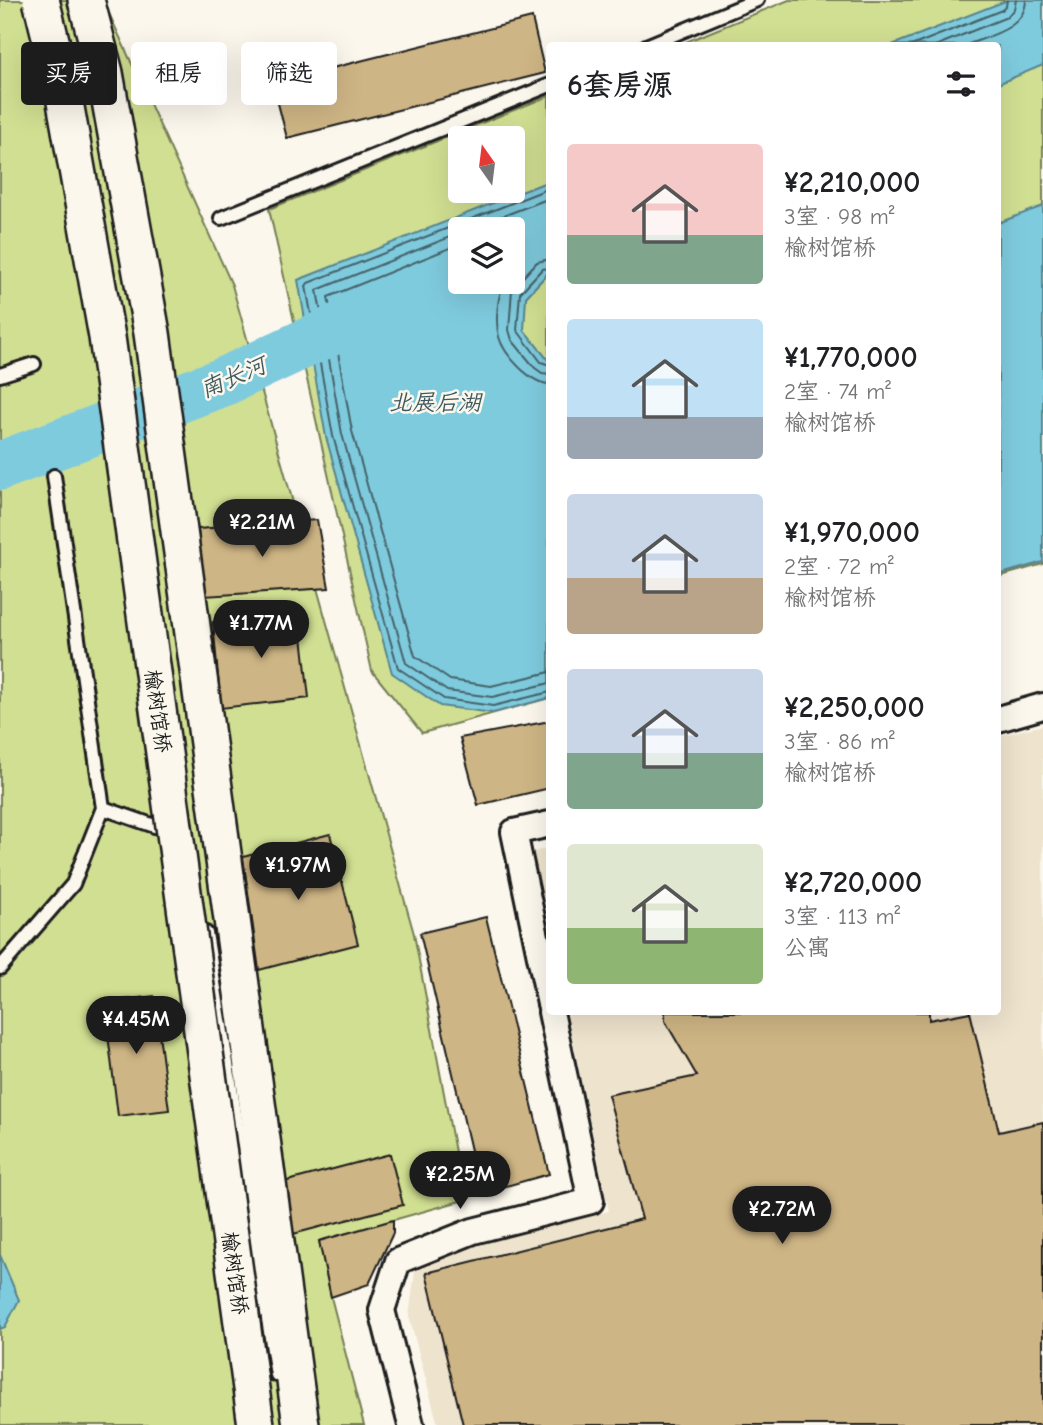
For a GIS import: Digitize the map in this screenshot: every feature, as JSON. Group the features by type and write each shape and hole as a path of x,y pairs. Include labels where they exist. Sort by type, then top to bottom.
{"main road":[{"name":"榆树馆桥","path":"41,0 62,85 107,337 256,1425"},
{"name":"榆树馆桥","path":"86,0 105,73 152,333 288,1406"}],"street":[{"path":"1001,718 1043,706"},
{"path":"546,825 514,832 546,985"},
{"path":"411,1425 382,1310 398,1261 472,1231 591,1201 552,1015"}],"lane":[{"path":"656,42 757,0"},
{"path":"222,218 546,87"},
{"path":"0,375 34,364"},
{"path":"0,968 73,884 103,808 54,477"},
{"path":"103,808 191,838"},
{"path":"204,919 293,1425"}],"shaded area":[{"path":"1043,725 1043,1425 438,1425 409,1316 416,1264 486,1242 609,1211 568,1015 1001,1015 1001,735"},
{"path":"546,849 546,915 533,852"}],"green space":[{"path":"0,0 103,0 131,62 131,105 151,105 232,285 414,934 464,1200 319,1241 364,1425 0,1425"},
{"path":"789,0 1043,0 1043,564 1001,576 1001,42 686,42"},
{"name":"北展后湖","path":"546,97 546,699 422,733 372,671 269,209 448,137 448,203 525,203 525,126 475,126"}],"water":[{"path":"1008,0 1043,0 1043,65 1001,83 1001,42 900,42"},
{"name":"北展后湖","path":"546,182 546,275 526,297 524,330 546,357 546,699 493,713 440,706 392,673 326,437 298,280 448,221 448,294 525,294 525,217 458,217 493,203 525,203 525,190"},
{"path":"1043,206 1043,562 1001,574 1001,222"},
{"path":"0,1255 19,1300 5,1327 0,1329"}],"building":[{"path":"532,18 545,73 287,138 278,105 337,105 337,67"},
{"path":"317,520 329,588 204,596 198,529"},
{"path":"299,610 309,698 221,708 213,622"},
{"path":"546,722 546,789 478,805 460,738"},
{"path":"330,834 358,944 259,970 243,857"},
{"path":"486,917 549,1174 481,1193 420,933"},
{"path":"154,996 169,1110 118,1116 104,1002"},
{"path":"665,1015 929,1015 929,1020 971,1015 999,1132 1043,1122 1043,1425 463,1425 426,1273 642,1219 608,1095 697,1076 665,1021"},
{"path":"390,1154 403,1205 278,1238 265,1187"},
{"path":"393,1220 393,1233 369,1284 331,1297 319,1241"}],"waterway":[{"name":"南长河","path":"0,466 223,382 374,311 448,281"}]}
